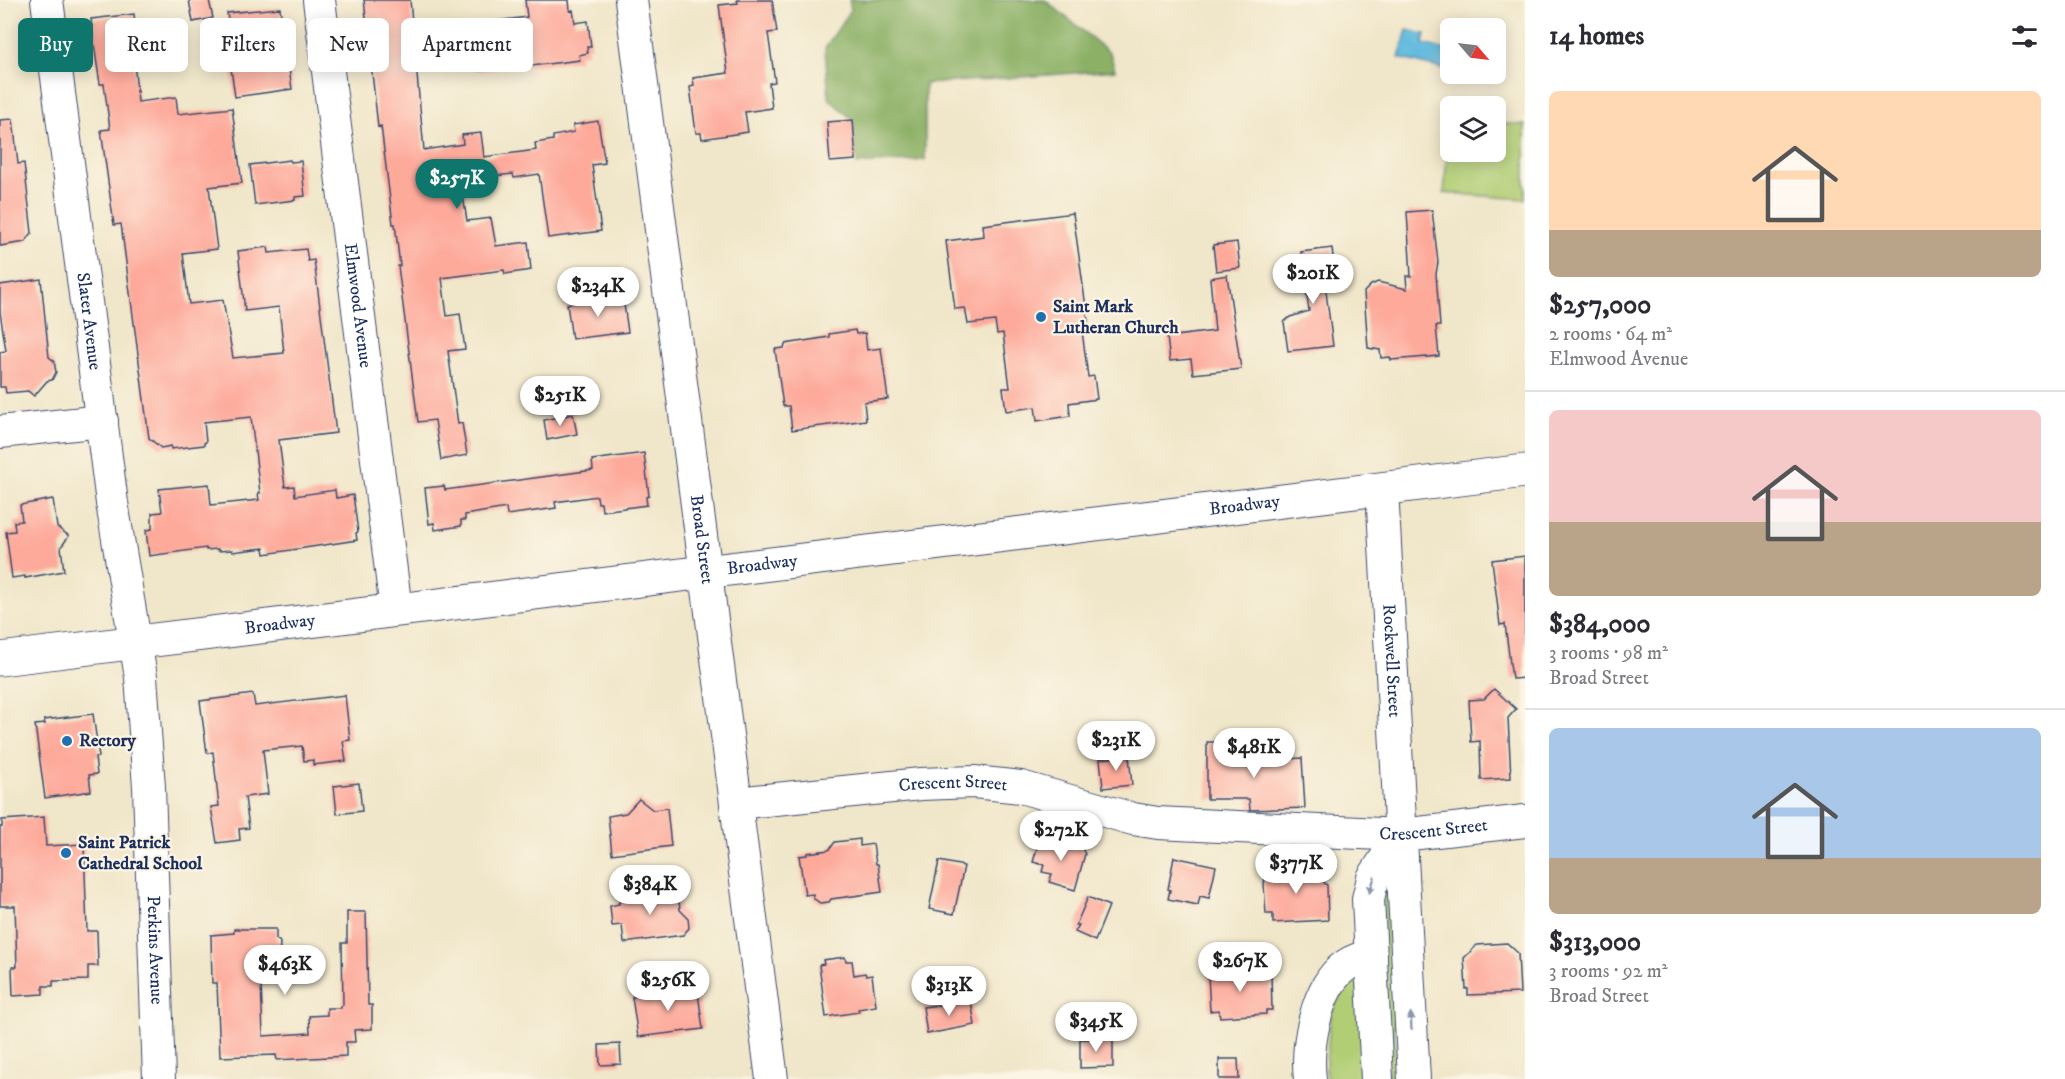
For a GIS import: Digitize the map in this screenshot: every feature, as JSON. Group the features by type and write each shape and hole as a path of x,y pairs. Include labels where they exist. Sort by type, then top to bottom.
{"main road":[{"name":"Broadway","path":"0,659 1525,471"}],"street":[{"name":"Slater Avenue","path":"47,0 114,512 135,642"},
{"name":"Elmwood Avenue","path":"319,0 396,610"},
{"name":"Broad Street","path":"631,0 772,1079"},
{"path":"0,432 102,421"},
{"name":"Rockwell Street","path":"1382,489 1414,1079"},
{"name":"Perkins Avenue","path":"135,642 141,677 147,750 159,1079"},
{"name":"Crescent Street","path":"736,803 921,784 974,782 1022,787 1158,824 1401,835 1525,821"},
{"path":"1377,1079 1368,899 1369,889 1377,871 1401,835"},
{"path":"1310,1079 1308,1057 1310,1040 1326,991 1342,968 1356,959 1371,956"}],"green space":[{"path":"849,0 1045,0 1110,53 1115,70 925,84 925,160 857,164 853,120 829,99 825,48 851,10"},
{"path":"1506,124 1525,125 1525,199 1444,193 1447,162 1506,162"},
{"path":"1382,885 1388,888 1397,1079 1388,1079"},
{"path":"1358,977 1366,1079 1326,1079 1331,1014 1349,978"}],"water":[{"path":"1407,30 1425,34 1423,44 1440,48 1440,68 1399,58"}],"building":[{"path":"189,0 209,0 213,18 200,18 200,21 193,22"},
{"path":"364,0 410,0 412,18 401,18 401,72 417,72 424,150 463,144 462,135 481,133 484,157 536,150 535,143 553,140 553,136 574,132 573,125 598,121 605,163 592,165 601,231 548,238 539,174 514,178 513,174 473,178 461,182 467,221 491,218 496,246 528,242 531,270 505,274 504,270 442,278 447,316 460,314 465,349 448,351 458,424 462,423 467,455 441,460 435,420 418,422 398,266 400,266 395,224 393,224 381,126 378,127 372,72 389,72 389,18 366,18"},
{"path":"525,0 569,0 570,11 573,10 575,23 588,21 591,47 587,47 588,53 579,55 580,60 533,66 533,18 519,18 527,17"},
{"path":"737,0 772,0 777,32 768,33 775,82 769,83 772,108 745,112 748,132 702,139 701,133 696,133 690,87 694,86 693,78 728,73 719,5 738,3"},
{"path":"280,8 281,18 228,18 227,13"},
{"path":"134,14 134,18 105,18 105,72 135,72 138,102 176,97 178,114 232,108 242,183 209,187 217,249 183,253 189,304 223,300 233,358 284,353 279,307 245,311 238,251 268,247 269,253 306,249 308,261 314,260 336,433 279,440 285,487 294,486 295,496 335,490 336,498 353,495 357,540 265,554 264,548 232,552 232,550 206,550 206,548 149,556 146,530 152,529 152,513 162,512 159,489 209,484 211,505 259,500 258,493 260,493 251,417 204,422 206,442 204,445 161,448 149,438 121,224 114,225 101,130 110,129 104,84 100,84 93,19"},
{"path":"232,72 289,72 292,89 235,97"},
{"path":"13,119 18,164 24,163 32,233 25,242 0,246 0,120"},
{"path":"853,120 856,160 830,162 827,122"},
{"path":"290,160 291,162 301,161 305,196 295,197 295,200 255,205 250,165"},
{"path":"1432,210 1438,262 1436,274 1440,326 1436,326 1439,356 1391,360 1390,357 1381,358 1380,350 1368,348 1364,292 1378,282 1407,289 1406,276 1411,276 1407,212"},
{"name":"Saint Mark Lutheran Church","path":"1073,213 1088,322 1081,323 1088,377 1094,376 1097,399 1069,403 1070,416 1037,421 1035,407 1006,411 1003,388 1010,388 1003,333 997,334 995,321 968,324 965,308 955,309 946,241 984,236 983,225"},
{"path":"1237,242 1240,268 1216,271 1213,245"},
{"path":"1332,248 1335,275 1324,276 1333,346 1288,351 1284,322 1290,317 1309,311 1301,252"},
{"path":"1227,275 1241,369 1193,374 1191,359 1170,361 1167,337 1215,331 1210,278"},
{"path":"41,279 49,357 54,361 56,372 52,380 47,381 34,396 28,391 6,393 5,387 0,387 0,352 6,351 0,312 0,285"},
{"path":"623,297 628,332 572,339 567,304"},
{"path":"855,330 856,334 865,333 867,350 881,348 888,399 864,402 866,420 792,430 789,406 783,406 775,349 784,348 785,344"},
{"path":"573,414 577,434 547,440 544,420"},
{"path":"644,453 649,496 646,497 647,505 602,511 597,496 555,502 556,508 507,515 506,508 465,515 465,520 461,520 461,526 435,530 434,523 429,524 425,488 444,486 445,490 593,470 592,460"},
{"path":"53,499 57,527 69,536 61,547 64,571 12,578 6,532 15,531 14,522 22,521 20,505"},
{"path":"1525,556 1525,678 1512,679 1505,624 1500,625 1492,560"},
{"path":"1494,689 1516,709 1508,718 1511,778 1481,780 1480,741 1471,742 1469,700 1484,699"},
{"path":"253,694 255,706 345,695 350,740 343,741 346,761 313,765 313,760 304,761 302,746 263,750 268,794 245,797 249,828 239,829 240,840 217,843 211,807 219,806 213,752 207,753 200,701"},
{"name":"Rectory","path":"93,714 99,757 95,757 97,774 89,775 91,791 45,798 35,725 45,724 44,720"},
{"path":"1207,742 1239,742 1239,762 1302,758 1305,808 1250,810 1249,799 1207,799"},
{"path":"1129,756 1132,785 1103,788 1100,759"},
{"path":"359,783 362,811 337,814 334,786"},
{"path":"639,799 653,810 667,808 671,846 612,854 608,816 626,813"},
{"path":"44,817 46,846 84,844 87,931 97,931 98,966 88,966 88,980 53,981 53,986 43,986 43,994 13,996 12,967 17,967 15,906 0,906 0,827 2,827 2,820"},
{"path":"1040,838 1068,846 1077,839 1085,854 1075,890 1049,882 1052,874 1042,872 1044,865 1033,862"},
{"path":"860,839 860,846 873,844 882,892 831,899 829,902 820,903 813,898 813,894 805,895 799,856 829,850 835,842"},
{"path":"1174,857 1216,866 1209,898 1200,896 1198,905 1168,899"},
{"path":"939,861 964,866 954,914 929,909"},
{"path":"1318,866 1319,878 1327,885 1328,920 1273,923 1273,914 1266,914 1264,885 1265,877 1271,877 1271,868"},
{"path":"655,886 665,895 678,893 680,910 688,918 689,928 683,935 624,943 622,925 612,926 610,906 619,904 619,901 636,899 644,888"},
{"path":"1088,897 1109,906 1095,941 1075,932"},
{"path":"347,912 366,912 368,1005 372,1005 372,1029 354,1030 355,1042 346,1042 346,1056 277,1060 276,1055 220,1057 217,983 212,983 211,935 234,933 234,929 276,929 276,939 280,942 279,962 284,962 284,983 261,983 263,1036 310,1033 309,1016 327,1015 327,1008 341,1008 343,1005 342,943 347,943"},
{"path":"1507,943 1518,953 1520,993 1468,995 1464,958 1477,945"},
{"path":"845,957 846,961 852,961 854,975 865,973 866,976 872,975 876,1006 858,1009 859,1012 826,1017 819,965 824,964 823,960"},
{"path":"1249,968 1249,973 1264,971 1264,974 1271,973 1272,1010 1266,1010 1266,1014 1220,1017 1219,1010 1210,1011 1208,975 1222,974 1222,970"},
{"path":"697,986 703,1029 638,1037 632,997"},
{"path":"971,1001 975,1025 927,1034 923,1007"},
{"path":"1080,1039 1113,1039 1113,1067 1080,1068"},
{"path":"620,1044 621,1064 600,1065 599,1045"},
{"path":"1219,1059 1238,1059 1239,1079 1219,1079"}],"place":[{"name":"Saint Mark Lutheran Church","path":"1041,317"},
{"name":"Rectory","path":"67,741"},
{"name":"Saint Patrick Cathedral School","path":"66,853"}]}
